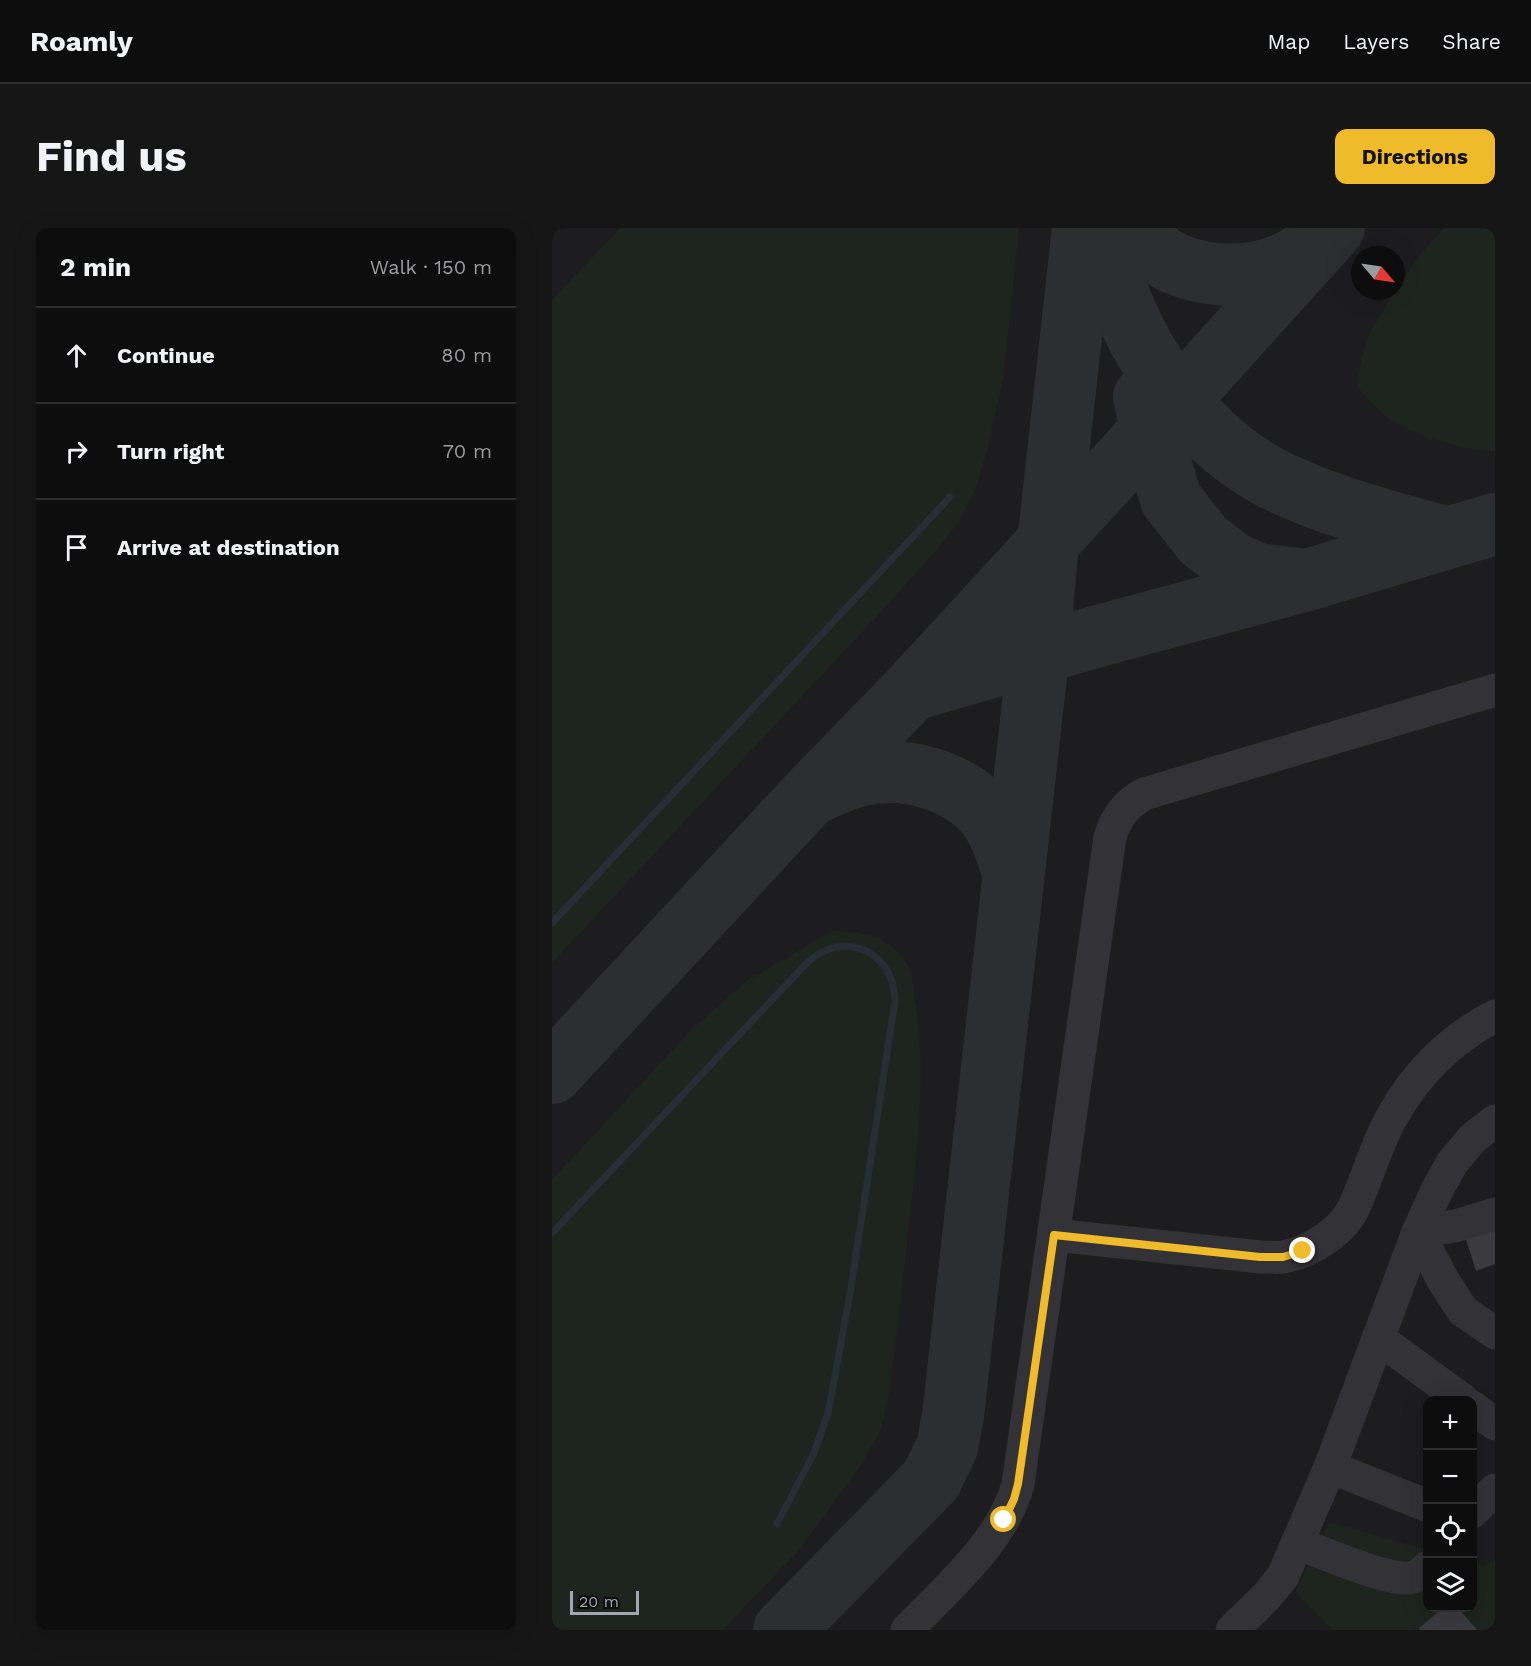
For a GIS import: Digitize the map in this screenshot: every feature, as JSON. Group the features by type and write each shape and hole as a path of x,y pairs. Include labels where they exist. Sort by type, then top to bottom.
{"lane":[{"path":"907,1630 992,1539 1014,1499 1018,1484 1110,837 1114,823 1132,801 1144,794 1495,690"},
{"path":"1054,1235 1260,1257 1283,1257 1312,1247 1340,1226 1355,1207 1380,1140 1411,1085 1456,1041 1479,1024 1495,1016"},
{"path":"1236,1629 1268,1596 1283,1576 1330,1467 1418,1232 1437,1190 1452,1162 1473,1138 1495,1121"},
{"path":"1418,1232 1455,1226 1495,1214"},
{"path":"1418,1232 1444,1282 1463,1311 1495,1333"},
{"path":"1378,1338 1456,1396"},
{"path":"1477,1410 1495,1424"},
{"path":"1330,1467 1423,1504"},
{"path":"1477,1508 1495,1490"},
{"path":"1297,1543 1377,1573 1408,1579 1423,1572"}],"shaded area":[{"path":"552,228 1495,228 1495,1630 552,1630"},
{"path":"620,228 1019,228 1004,374 976,489 961,519 937,550 881,612 552,963 552,300"},
{"path":"1444,228 1495,228 1495,451 1456,446 1401,426 1382,413 1357,387 1361,359 1371,330 1390,300 1405,300 1405,277 1417,258"},
{"path":"832,931 855,932 874,937 900,954 911,974 918,1019 921,1067 915,1166 890,1389 881,1429 862,1464 798,1551 723,1630 552,1630 552,1180 690,1031 746,981"},
{"path":"1329,1522 1423,1549 1423,1612 1477,1612 1477,1563 1485,1566 1495,1558 1495,1630 1333,1630 1295,1593"}],"building":[{"path":"1495,1226 1495,1264 1476,1271 1465,1236"},
{"path":"1438,1612 1461,1612 1477,1630 1420,1630 1419,1628"}],"waterway":[{"path":"552,923 950,497"},
{"path":"552,1233 811,959 827,950 848,946 867,952 883,965 892,980 895,1001 850,1294 828,1413 814,1453 777,1524"}],"taxiway":[{"path":"784,1630 931,1480 947,1447 953,1416 1037,667 1048,543 1083,228"},
{"path":"1102,228 1109,264 1121,301 1138,337 1158,372 1182,404 1210,433 1239,458 1292,488 1358,512 1448,538"},
{"path":"1128,228 1169,261 1189,269 1216,274 1244,274 1271,269 1312,248"},
{"path":"552,1073 810,795 912,690 1334,228"},
{"path":"1144,397 1151,431 1171,499 1203,540 1233,563 1258,574 1306,580"},
{"path":"912,690 1102,635 1307,580 1495,524"},
{"path":"811,795 834,784 876,773 895,772 932,779 966,795 980,807 999,833 1013,873"}],"route":[{"path":"1004,1520 1018,1484 1054,1235 1260,1257 1283,1257 1303,1251"}]}
